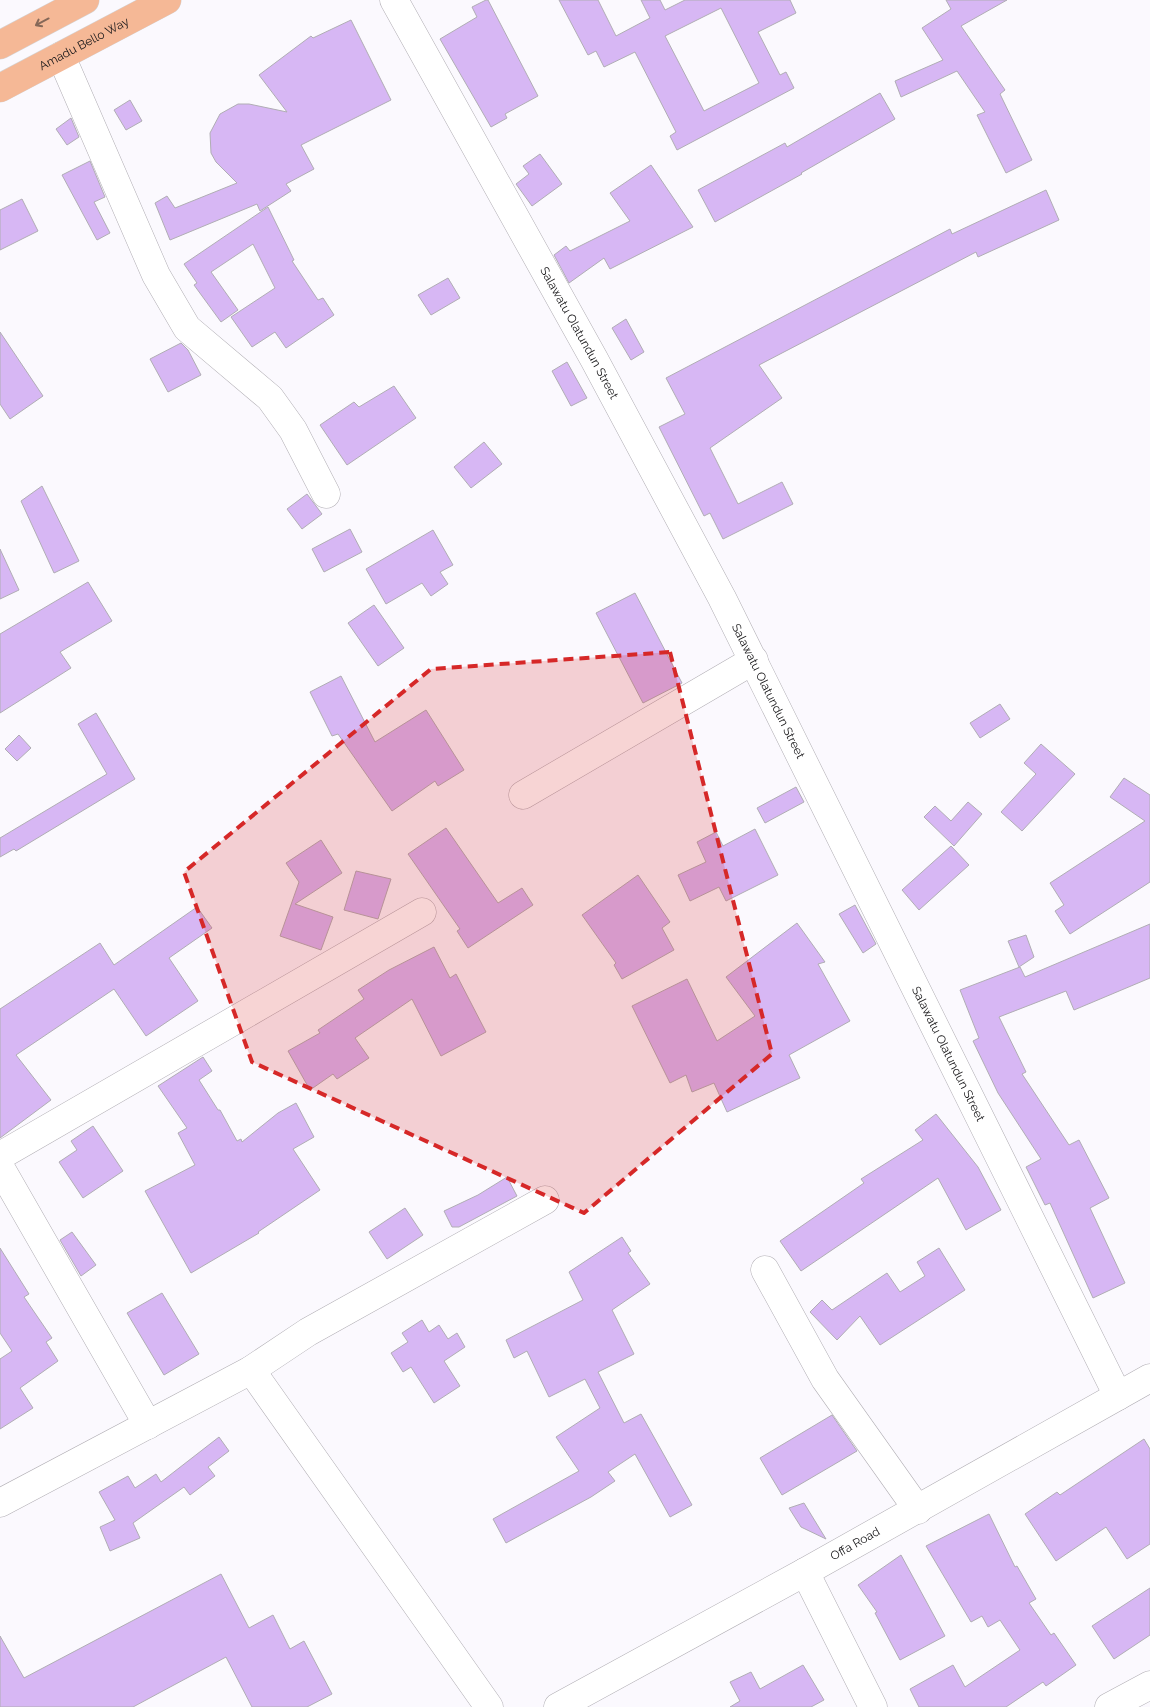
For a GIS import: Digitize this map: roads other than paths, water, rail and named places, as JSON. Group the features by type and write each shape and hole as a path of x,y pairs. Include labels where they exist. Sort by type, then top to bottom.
{"main road":[{"path":"0,45 84,0"},
{"name":"Amadu Bello Way","path":"0,88 168,0"}],"street":[{"name":"Salawatu Olatundun Street","path":"394,0 594,359 754,660 1118,1396"},
{"path":"61,56 156,275 187,328 270,398 293,430 326,494"},
{"path":"522,795 754,660"},
{"path":"0,1156 422,912"},
{"path":"0,1167 148,1425"},
{"path":"0,1503 251,1370 308,1332 545,1200"},
{"path":"765,1270 825,1379 918,1510"},
{"path":"251,1370 489,1707"},
{"name":"Offa Road","path":"558,1707 918,1510 1150,1378"},
{"path":"805,1572 873,1707"},
{"path":"1109,1707 1150,1685"}]}
